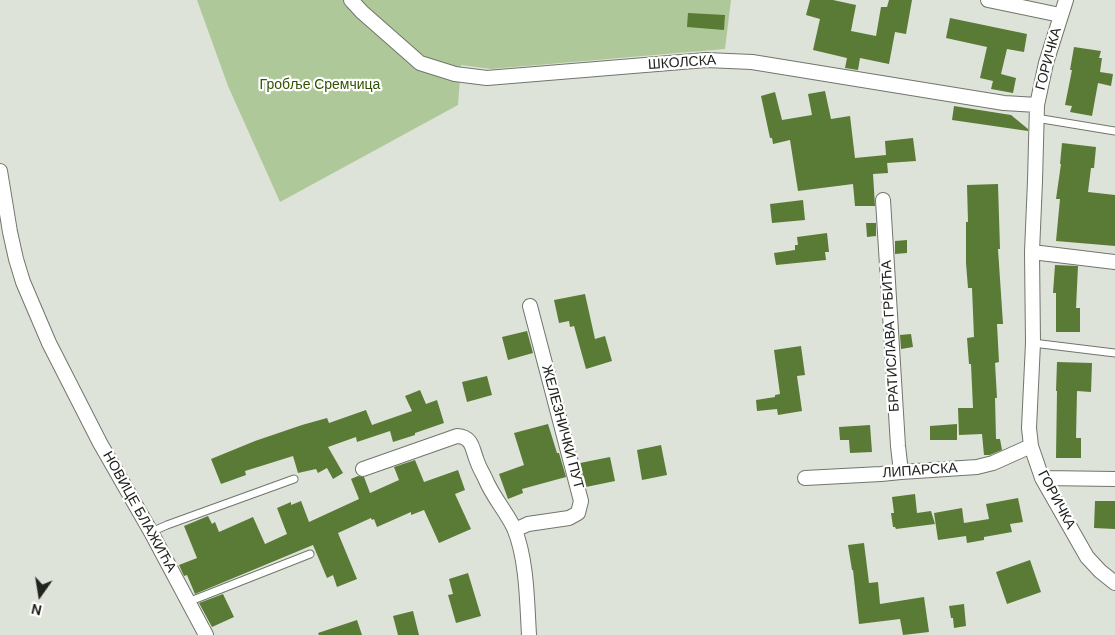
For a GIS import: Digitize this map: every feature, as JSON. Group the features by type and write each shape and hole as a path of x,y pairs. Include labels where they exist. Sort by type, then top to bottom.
{"street":[{"name":"ШКОЛСКА","path":"351,0 420,63 455,74 487,78 706,60 726,60 752,62 1004,103 1036,112"},
{"path":"988,0 1060,16"},
{"name":"ГОРИЧКА","path":"1066,0 1046,63 1036,112 1036,181 1032,252 1033,342 1029,428 1031,446 1042,478 1087,557 1115,583"},
{"name":"НОВИЦЕ БЛАЖИЋА","path":"0,171 16,258 23,282 48,343 100,443 151,532 206,635"},
{"name":"БРАТИСЛАВА ГРБИЋА","path":"884,200 901,472"},
{"path":"1032,252 1115,262"},
{"name":"ЖЕЛЕЗНИЧКИ ПУТ","path":"514,530 528,524 569,518 578,513 581,501 530,306"},
{"path":"363,469 457,436 467,438 471,443 486,482 510,520 514,530 525,573 530,635"},
{"name":"ЛИПАРСКА","path":"805,478 977,467 993,463 1031,446"},
{"path":"1042,478 1115,478"}],"lane":[{"path":"1036,112 1115,131"},
{"path":"1033,342 1115,353"},
{"path":"151,532 166,524 294,479"},
{"path":"188,602 310,554"}],"green space":[{"name":"Гробље Сремчица","path":"197,0 731,0 725,49 491,69 461,65 458,105 280,202 228,86"}],"building":[{"path":"810,0 833,0 856,5 851,31 876,36 881,7 887,7 889,0 912,0 906,34 895,32 889,64 860,58 858,70 845,68 847,58 813,50 820,19 806,15"},
{"path":"688,13 725,15 724,30 687,27"},
{"path":"950,18 1027,34 1024,52 1007,49 1001,74 1016,78 1013,93 991,89 993,81 980,78 987,47 946,38"},
{"path":"1074,47 1101,51 1099,58 1102,58 1100,72 1113,74 1111,86 1098,83 1092,116 1070,112 1072,106 1065,105 1072,70 1070,70"},
{"path":"825,91 831,119 850,116 855,158 886,155 885,141 913,138 916,161 887,163 888,173 873,174 875,206 855,206 853,184 798,191 790,140 773,144 772,138 770,138 761,96 775,92 782,120 812,115 808,94"},
{"path":"954,106 1011,115 1028,131 952,120"},
{"path":"1062,143 1096,147 1094,168 1091,168 1088,192 1115,195 1115,246 1056,241 1060,199 1056,199"},
{"path":"998,184 1000,249 998,249 1003,324 997,324 999,362 995,363 997,398 995,398 996,439 1000,439 1002,450 990,455 984,455 982,434 959,435 958,408 973,408 971,364 969,364 967,338 974,337 972,288 968,288 966,263 967,185"},
{"path":"803,200 805,220 772,223 770,204"},
{"path":"866,223 876,223 876,236 867,237"},
{"path":"827,233 829,252 825,252 826,260 776,265 774,253 795,250 795,245 798,245 797,237"},
{"path":"907,240 907,253 895,254 895,241"},
{"path":"1055,265 1078,266 1076,308 1080,308 1080,332 1056,332 1056,293 1053,293"},
{"path":"585,294 595,339 605,336 612,361 586,369 574,326 570,327 569,321 559,323 554,300"},
{"path":"527,331 533,353 508,360 502,337"},
{"path":"911,334 913,347 901,349 900,335"},
{"path":"801,346 805,375 797,376 802,411 778,415 777,409 757,411 756,400 775,397 775,395 780,394 774,350"},
{"path":"1057,362 1092,363 1091,392 1077,391 1076,438 1081,438 1081,458 1056,458"},
{"path":"487,376 492,395 467,402 462,382"},
{"path":"420,390 426,404 437,400 444,423 393,442 390,431 357,442 356,437 328,447 343,473 333,479 327,468 318,473 316,469 298,473 293,456 245,471 246,475 221,484 211,459 255,441 327,418 329,423 366,410 372,425 412,411 405,396"},
{"path":"548,424 566,477 522,489 523,493 508,499 499,474 524,465 514,433"},
{"path":"957,424 957,440 930,440 930,426"},
{"path":"870,425 872,452 850,453 849,440 840,440 839,427"},
{"path":"661,445 667,475 642,480 637,450"},
{"path":"610,457 615,481 586,487 580,463"},
{"path":"415,460 424,482 458,470 465,490 455,494 471,529 439,543 424,510 411,515 411,512 377,527 374,519 372,520 371,518 338,533 357,579 337,587 333,575 327,578 313,545 195,594 187,575 184,576 179,565 197,558 184,526 208,516 212,524 215,522 219,532 253,517 265,544 287,534 277,508 291,502 291,505 301,501 309,522 359,499 351,479 358,476 364,477 370,493 399,480 394,467"},
{"path":"915,494 917,513 931,511 935,524 896,529 893,527 891,513 894,513 892,497"},
{"path":"1018,498 1023,522 1010,524 1012,532 984,537 984,540 967,543 966,536 938,540 934,513 962,508 964,523 989,519 986,504"},
{"path":"1095,501 1115,501 1115,529 1094,528"},
{"path":"864,543 869,583 878,582 880,604 924,597 929,632 903,635 900,619 859,624 853,570 848,545"},
{"path":"1030,560 1041,592 1007,604 996,572"},
{"path":"468,573 481,616 456,623 448,595 453,594 449,579"},
{"path":"223,594 234,617 212,627 199,603"},
{"path":"964,604 966,626 954,628 949,606"},
{"path":"413,611 419,635 398,635 393,616"},
{"path":"357,620 362,635 319,635 318,633"}]}
